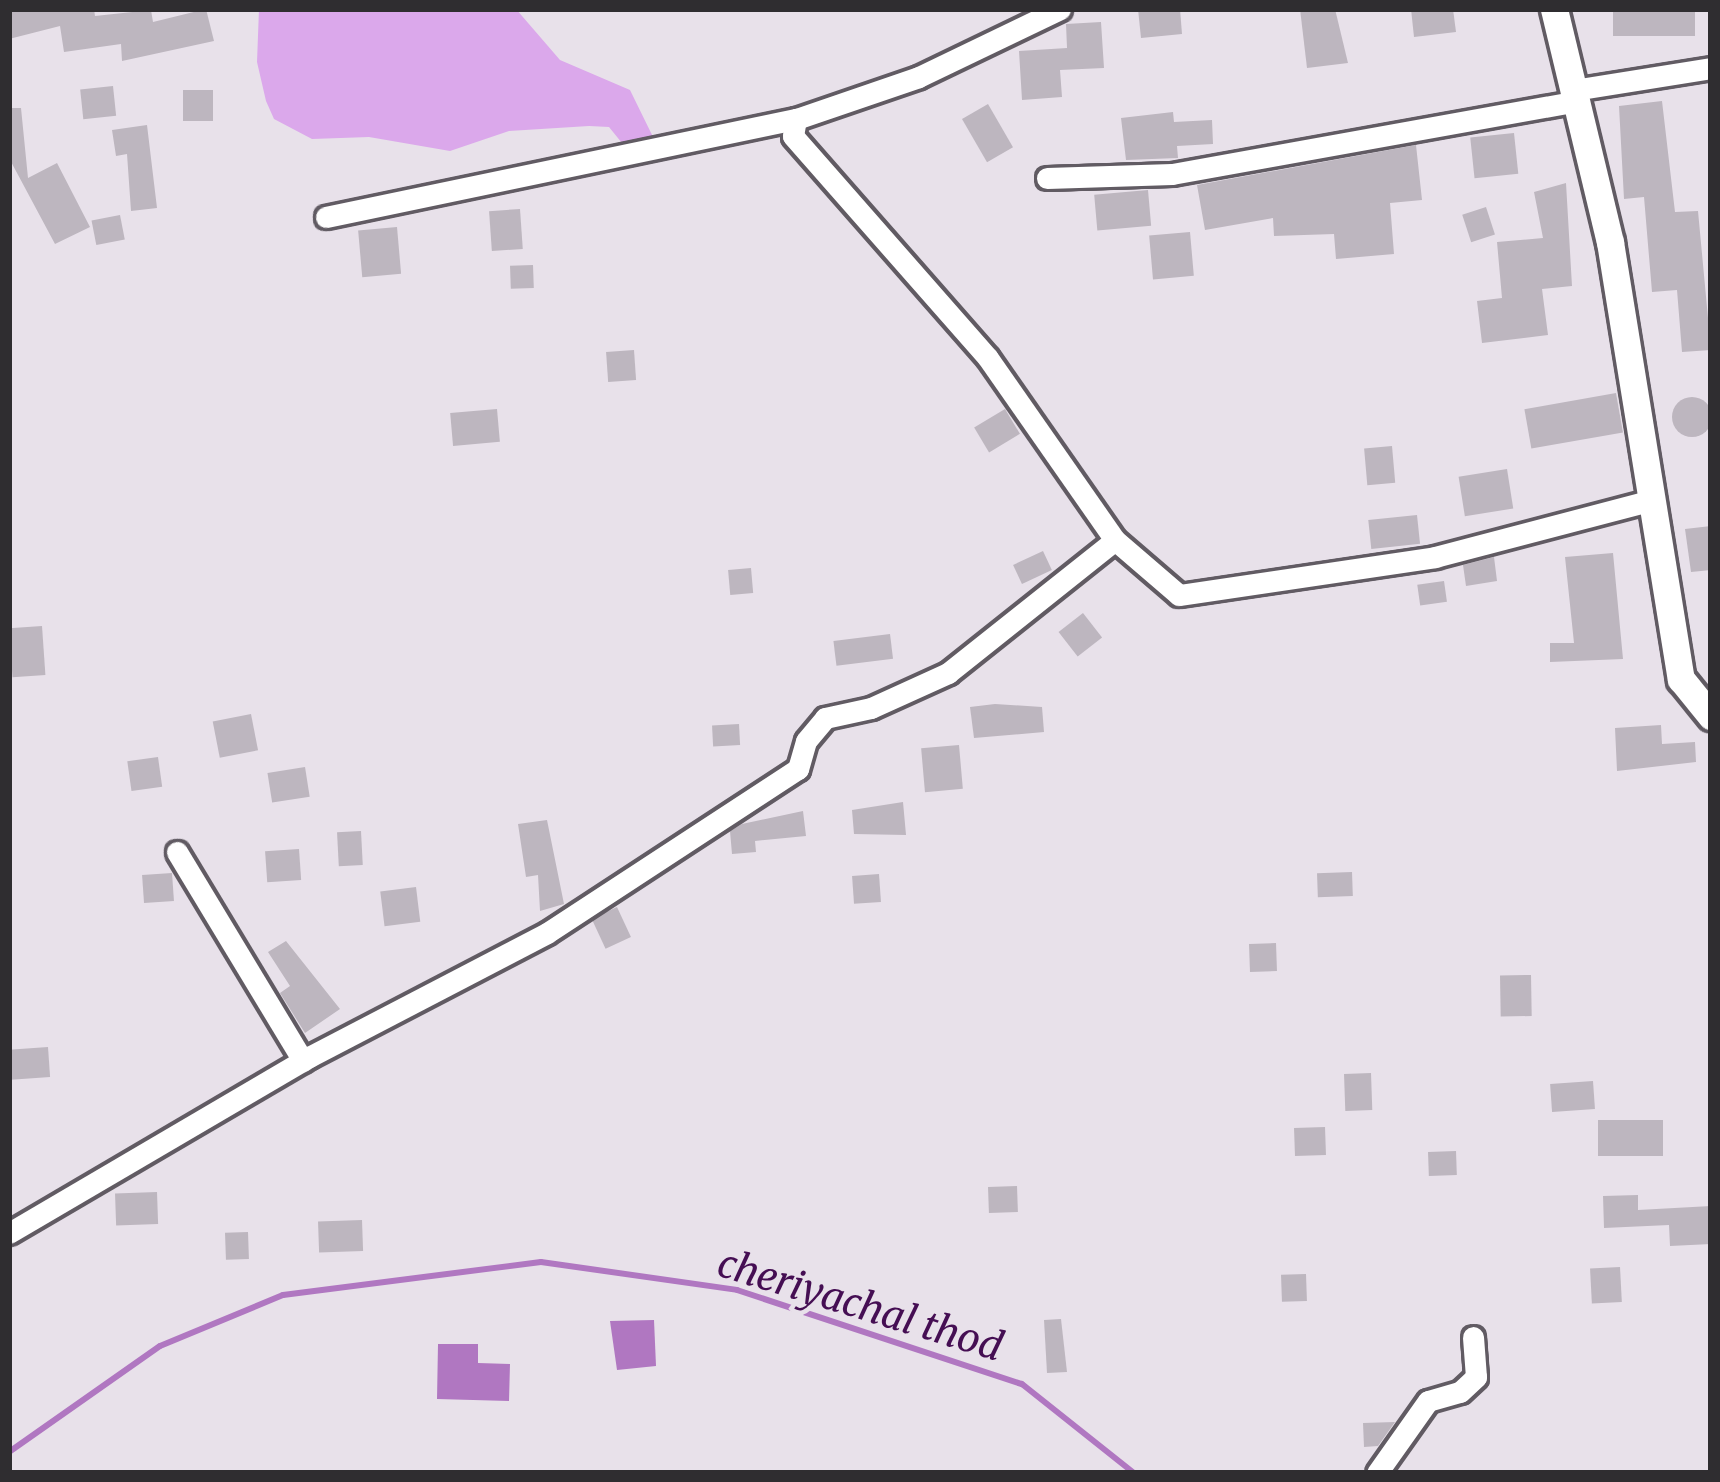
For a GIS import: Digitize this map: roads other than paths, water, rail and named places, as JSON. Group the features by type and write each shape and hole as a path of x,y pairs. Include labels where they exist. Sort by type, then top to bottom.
{"main road":[{"path":"1554,9 1610,242 1681,679 1711,716"}],"street":[{"path":"326,217 796,119 919,77 1060,9"},
{"path":"1047,178 1172,174 1711,68"},
{"path":"796,119 793,136 988,358 1115,540 1179,595 1435,557 1649,500"},
{"path":"9,1233 303,1061 567,921 798,769 806,741 825,718 872,708 948,674 1115,540"},
{"path":"177,852 303,1061"},
{"path":"1377,1473 1428,1401 1460,1392 1476,1377 1473,1337"}],"waterway":[{"name":"cheriyachal thod","path":"9,1452 160,1346 283,1295 541,1262 737,1290 1022,1384 1134,1473"}]}
